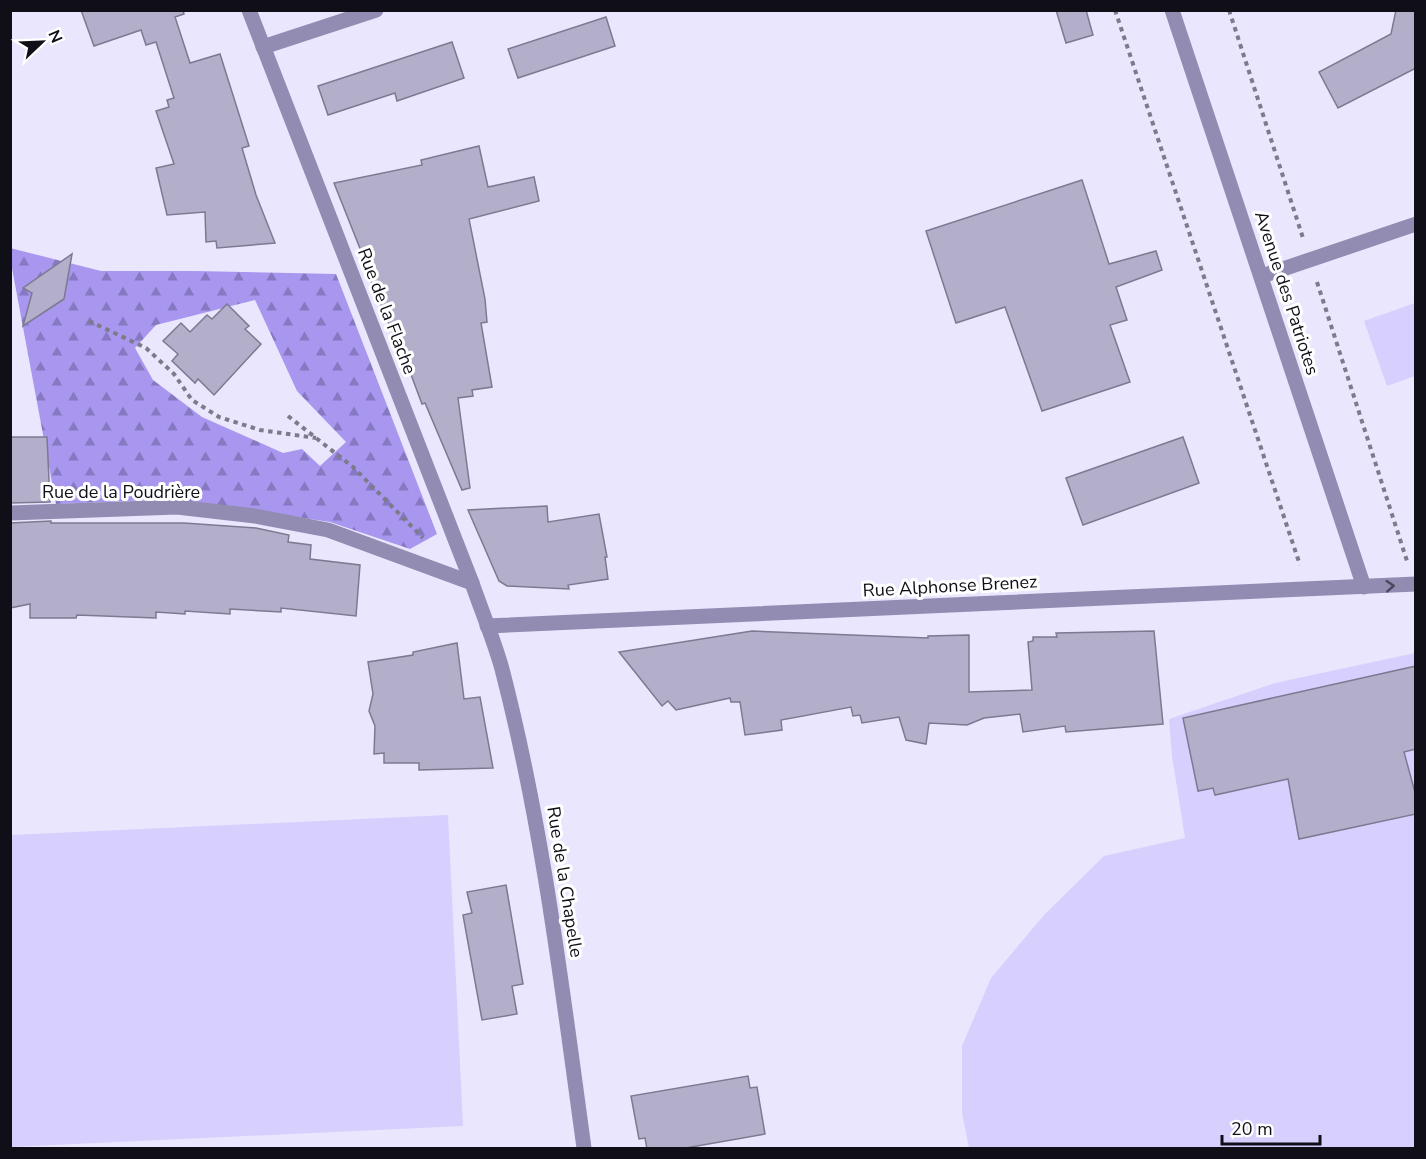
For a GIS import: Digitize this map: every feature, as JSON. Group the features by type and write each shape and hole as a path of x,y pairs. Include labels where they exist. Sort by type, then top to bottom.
{"street":[{"name":"Rue de la Flache","path":"249,10 487,626"},
{"path":"263,47 376,10"},
{"name":"Avenue des Patriotes","path":"1173,10 1364,587"},
{"path":"1262,276 1416,224"},
{"name":"Rue de la Poudrière","path":"10,513 177,507 255,516 328,530 472,583"},
{"name":"Rue Alphonse Brenez","path":"487,626 1415,584"},
{"name":"Rue de la Chapelle","path":"487,626 501,668 534,814 552,914 584,1149"}],"path":[{"path":"1115,10 1309,590"},
{"path":"1229,10 1415,584"},
{"path":"89,321 146,348 174,374 192,399 219,417 260,430 316,438"},
{"path":"288,416 353,467 430,544"}],"shaded area":[{"path":"1415,303 1415,376 1387,386 1364,321"},
{"path":"1415,653 1415,1148 969,1148 962,1113 962,1046 991,978 1044,915 1104,856 1185,838 1172,756 1169,719 1275,683"},
{"path":"448,815 463,1126 11,1147 11,835"}],"green space":[{"path":"10,248 101,271 336,274 437,534 410,549 330,522 175,499 56,504","holes":["255,300 297,391 346,442 320,466 302,449 283,453 202,417 153,380 135,348 156,325"]}],"building":[{"path":"81,10 183,10 184,14 175,17 190,63 220,54 249,146 242,148 256,195 275,243 217,248 216,241 206,242 205,212 167,215 156,168 174,164 156,111 169,107 167,100 174,98 156,42 146,45 141,30 94,46"},
{"path":"1056,10 1086,10 1093,35 1066,43"},
{"path":"1396,10 1416,10 1416,68 1338,108 1319,72 1391,34"},
{"path":"606,17 615,46 518,78 508,49"},
{"path":"452,42 464,78 397,101 395,93 328,115 318,86"},
{"path":"479,146 488,187 534,177 539,201 469,219 485,299 487,322 481,323 492,387 472,390 473,396 458,398 470,488 462,490 425,403 422,404 397,337 395,338 365,267 367,266 334,183 422,165 421,160"},
{"path":"1082,180 1109,264 1156,251 1162,270 1116,287 1127,320 1110,325 1130,382 1042,411 1005,307 956,323 926,231"},
{"path":"72,254 64,299 23,326 32,293 23,288"},
{"path":"227,304 249,326 245,329 261,344 214,395 198,379 195,383 172,361 178,354 163,341 181,323 190,332 207,315 212,319"},
{"path":"10,437 47,437 50,502 10,503"},
{"path":"1183,437 1199,483 1083,525 1066,478"},
{"path":"547,506 548,522 599,514 607,557 605,557 608,579 568,585 569,589 507,586 499,581 468,510"},
{"path":"51,521 51,523 184,523 256,528 289,535 288,542 311,545 310,559 360,565 356,616 281,608 281,612 230,609 230,614 156,612 156,618 77,615 76,618 30,618 30,604 10,608 10,523"},
{"path":"752,631 928,638 928,636 969,635 969,692 1032,690 1028,642 1033,641 1033,637 1057,637 1056,633 1154,631 1163,724 1066,732 1065,726 1023,732 1020,714 984,718 967,725 929,723 926,744 906,740 899,717 862,723 860,715 853,716 851,707 781,720 782,730 745,735 740,702 731,702 730,698 676,710 668,701 662,706 619,652"},
{"path":"457,643 464,699 480,697 493,768 419,770 419,763 384,763 384,753 374,754 375,726 369,711 373,694 368,662 413,655 413,652"},
{"path":"1416,666 1416,749 1404,752 1416,796 1416,814 1299,839 1288,779 1215,795 1213,788 1198,791 1183,718"},
{"path":"506,885 523,984 512,986 517,1014 482,1020 463,915 472,913 467,892"},
{"path":"748,1076 750,1088 757,1087 765,1134 680,1149 647,1149 645,1138 639,1139 631,1096"}]}
